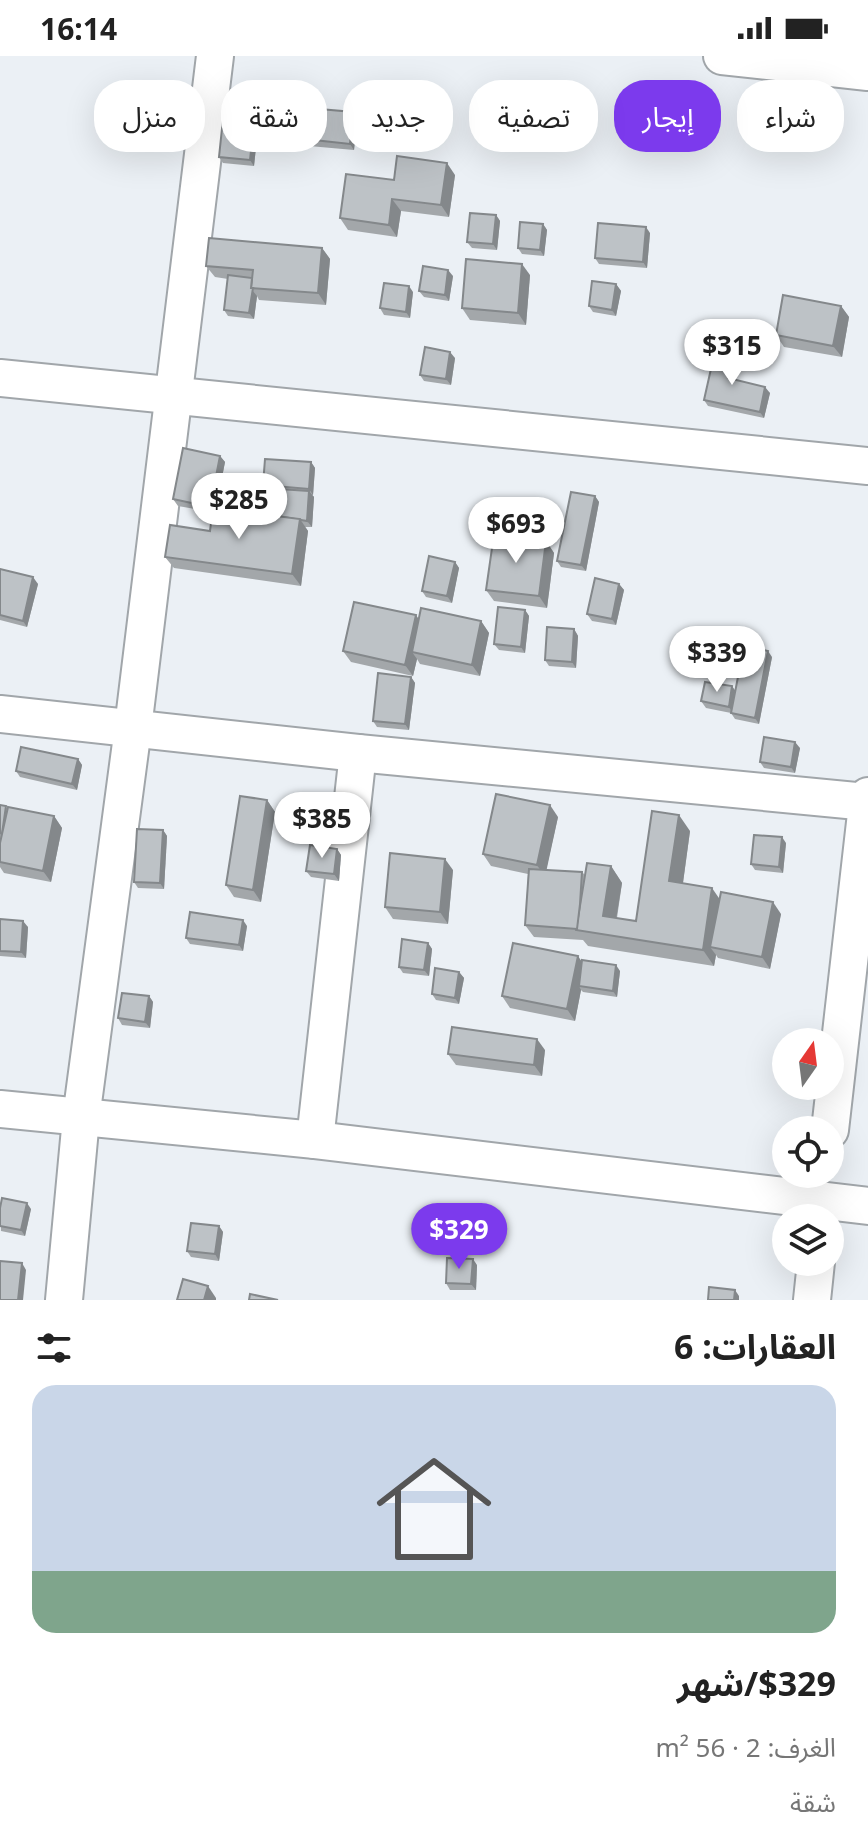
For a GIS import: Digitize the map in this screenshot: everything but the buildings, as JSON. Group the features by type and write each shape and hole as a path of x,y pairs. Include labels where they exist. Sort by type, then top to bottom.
{"street":[{"path":"64,1300 81,1118 133,728 215,56"},
{"path":"722,56 868,72"},
{"path":"0,378 868,466"},
{"path":"0,714 358,753 868,802"},
{"path":"315,1140 358,753"},
{"path":"832,1116 868,796"},
{"path":"0,1109 315,1140 822,1198 868,1206"},
{"path":"812,1300 815,1276"}]}
